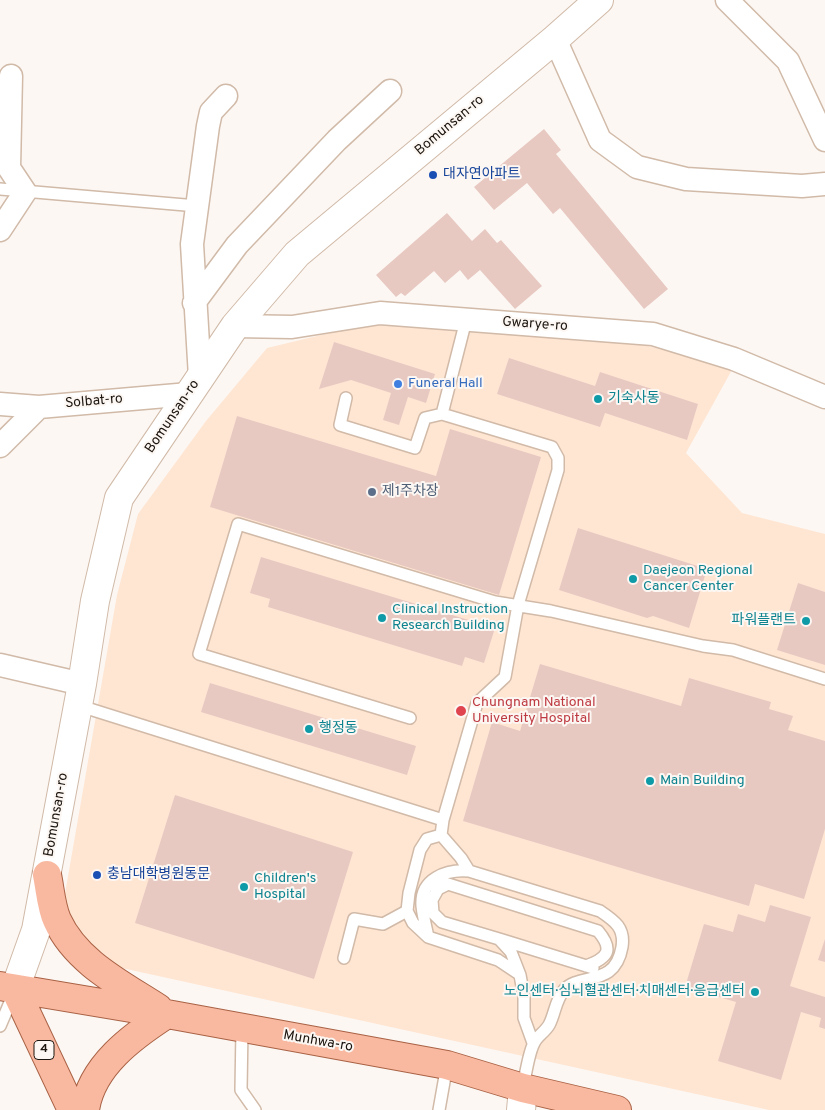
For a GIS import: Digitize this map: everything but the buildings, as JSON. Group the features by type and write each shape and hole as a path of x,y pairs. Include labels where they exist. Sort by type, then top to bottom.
{"main road":[{"name":"Bomunsan-ro","path":"8,988 36,930 80,694 95,601 119,498 234,326 297,254 555,39 598,0"},
{"path":"47,875 56,919 76,950 100,970 167,1014 141,1031 112,1058 94,1081 85,1110"},
{"name":"Munhwa-ro","path":"8,988 167,1014 447,1065 522,1099 617,1110"},
{"name":"4","path":"8,988 72,1110"}],"street":[{"path":"727,0 788,61 825,140"},
{"path":"555,39 600,140 637,167 686,179 802,186 825,184"},
{"path":"0,230 25,192 9,168 11,76"},
{"path":"194,303 237,245 337,140 390,92"},
{"path":"194,386 192,244 211,112 226,96"},
{"name":"Gwarye-ro","path":"234,326 292,326 380,313 653,334 734,360 825,397"},
{"name":"Solbat-ro","path":"0,404 39,407 194,386"},
{"path":"0,446 39,407"},
{"path":"0,665 80,694"}],"lane":[{"path":"0,189 197,206"},
{"path":"442,414 466,320"},
{"path":"346,398 340,425 415,448 425,418 442,414 552,447 558,458 558,470 518,604 505,677 477,703 443,820 441,835 461,858 468,871"},
{"path":"410,718 199,654 238,524 495,602 518,604 703,646 733,650 825,679"},
{"path":"80,694 443,820"},
{"path":"441,835 426,840 420,850 409,893 407,911 413,923 428,937 498,960 520,975"},
{"path":"428,937 422,904 426,890 433,879 446,872 458,870 468,871 600,911 618,924 623,941 620,958 608,972 597,978 566,988 558,1000 549,1024 533,1043 522,1099"},
{"path":"586,966 600,961 606,952 607,941 598,930 448,884 438,889 432,900 433,913 442,922 586,966 608,972"},
{"path":"344,958 354,920 383,924 407,911"},
{"path":"500,939 511,952 520,975 524,997 524,1018 533,1043"},
{"path":"0,1026 8,988"},
{"path":"242,1029 241,1090 255,1110"},
{"path":"439,1110 447,1065"}],"shaded area":[{"name":"Chungnam National University Hospital","path":"379,321 633,342 733,368 686,453 742,513 825,534 825,1110 769,1110 99,963 75,943 63,905 117,595 138,514 206,421 267,348"}],"place":[{"name":"대자연아파트","path":"433,175"},
{"name":"Funeral Hall","path":"398,384"},
{"name":"기숙사동","path":"598,399"},
{"name":"제1주차장","path":"372,492"},
{"name":"Daejeon Regional Cancer Center","path":"633,579"},
{"name":"Clinical Instruction Research Building","path":"382,618"},
{"name":"파워플랜트","path":"806,621"},
{"name":"Chungnam National University Hospital","path":"461,711"},
{"name":"행정동","path":"309,729"},
{"name":"Main Building","path":"650,781"},
{"name":"충남대학병원동문","path":"97,875"},
{"name":"Children's Hospital","path":"244,887"},
{"name":"노인센터·심뇌혈관센터·치매센터·응급센터","path":"755,992"}]}
